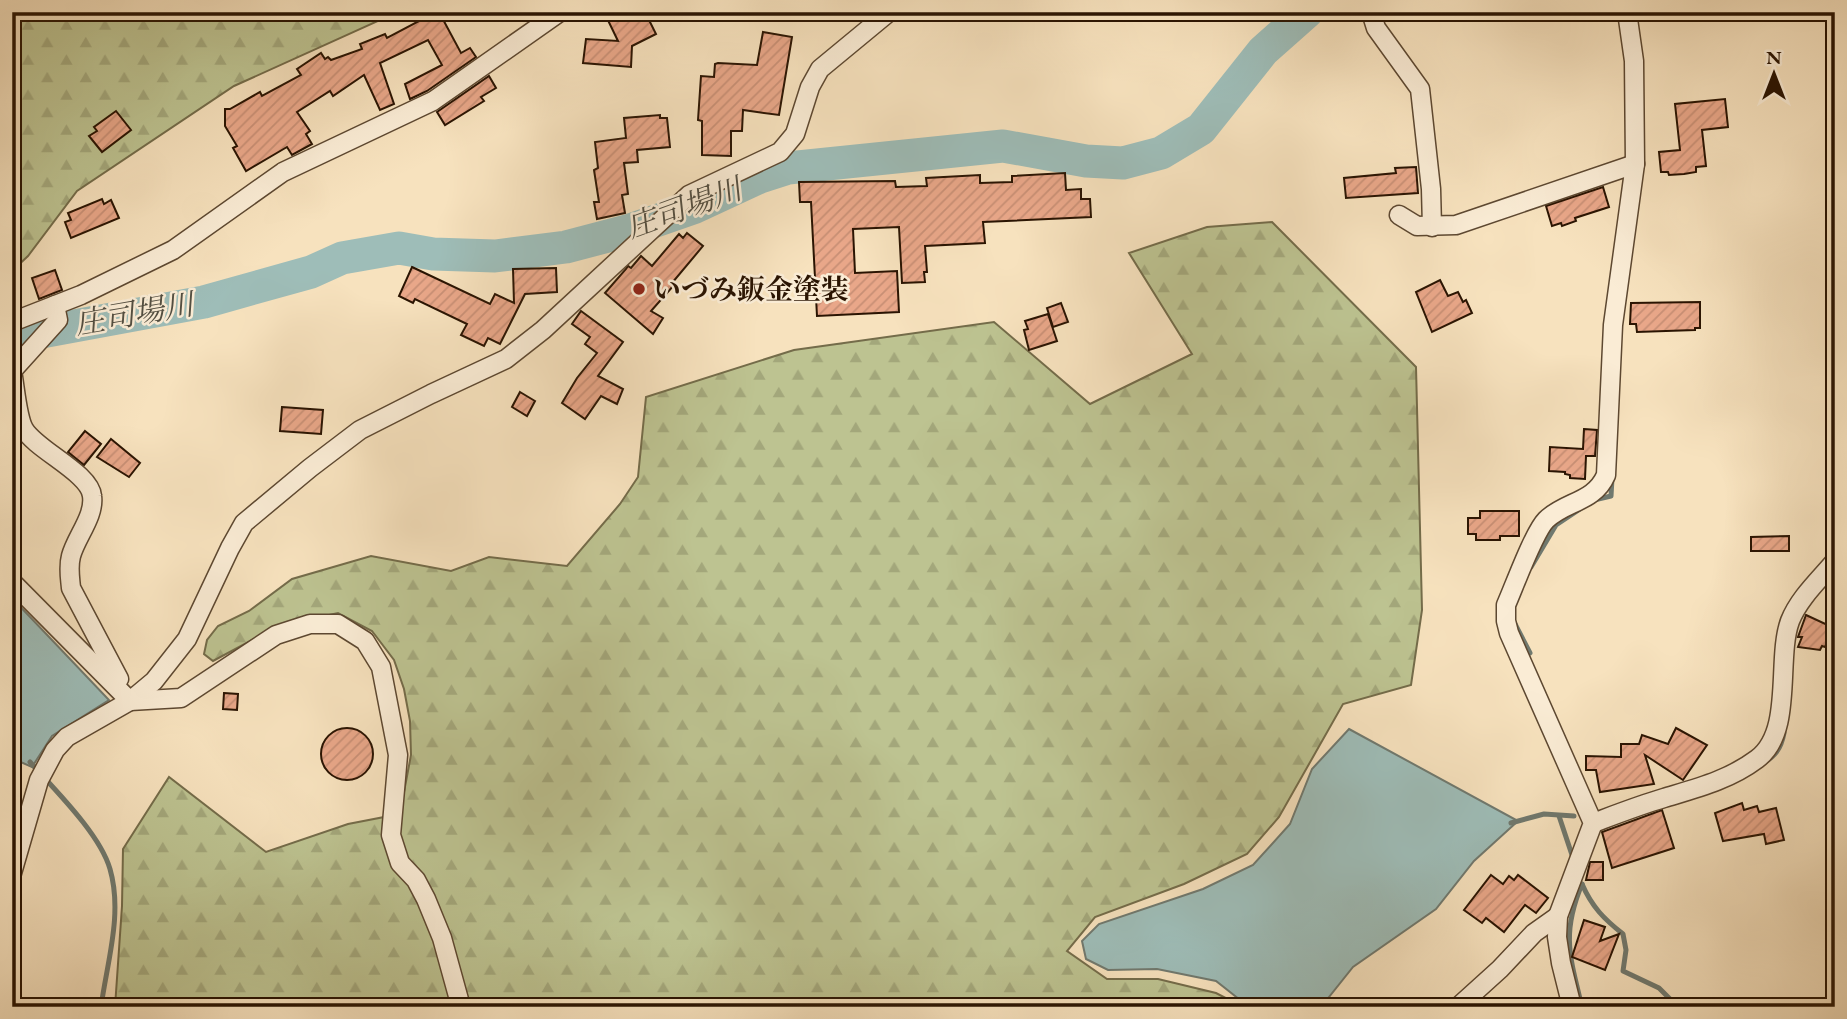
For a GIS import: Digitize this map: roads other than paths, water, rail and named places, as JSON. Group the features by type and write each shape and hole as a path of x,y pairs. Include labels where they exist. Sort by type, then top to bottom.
{"street":[{"path":"12,322 81,295 173,250 283,172 433,102 560,12"},
{"path":"12,873 41,775 55,750 67,737 131,701 153,681 187,639 244,523 360,430 506,359 543,330 689,195 780,152 795,134 810,87 820,69 889,12"},
{"path":"1371,12 1376,28 1420,89 1431,189 1432,226"},
{"path":"1572,1007 1557,937 1558,916 1593,823 1510,633 1506,621 1506,605 1546,520 1592,494 1602,485 1606,475 1613,325 1635,164 1634,61 1626,12"},
{"path":"1399,215 1417,226 1456,225 1635,164"},
{"path":"55,305 58,320 12,371 23,428 87,483 92,496 89,513 71,556 71,588 131,701"},
{"path":"1593,823 1719,782 1768,749 1777,729 1789,624 1797,607 1835,561"},
{"path":"12,582 131,701 181,698 276,635 310,624 338,624 365,641 382,667 398,755 391,835 400,863 416,880 436,925 461,1007"},
{"path":"1458,1007 1534,933 1558,916"}],"water":[{"path":"12,598 109,700 52,736 32,767 12,756"},
{"path":"1349,729 1518,821 1474,861 1436,909 1353,967 1321,1007 1249,1007 1216,981 1157,969 1108,970 1086,959 1082,941 1099,924 1203,889 1253,865 1290,824 1312,769"}],"waterway":[{"name":"庄司場川","path":"12,342 36,333 204,302 311,272 342,258 399,248 433,254 495,256 566,247 627,231 693,208 760,177 788,168 1003,146 1086,161 1123,163 1161,153 1201,129 1263,51 1307,12"},
{"path":"1594,500 1611,496 1612,478"},
{"path":"1531,567 1556,525 1580,509"},
{"path":"1514,622 1530,653"},
{"path":"1760,765 1777,752 1784,733"},
{"path":"30,762 87,827 110,869 115,903 113,938 101,1007"},
{"path":"1511,823 1544,814 1574,816"},
{"path":"1559,816 1574,861"},
{"path":"1582,884 1599,912 1623,934 1626,950 1623,971 1659,988 1678,1007"},
{"path":"1582,884 1571,917 1570,945 1582,1007"}],"place":[{"name":"いづみ鈑金塗装","path":"639,289"}]}
